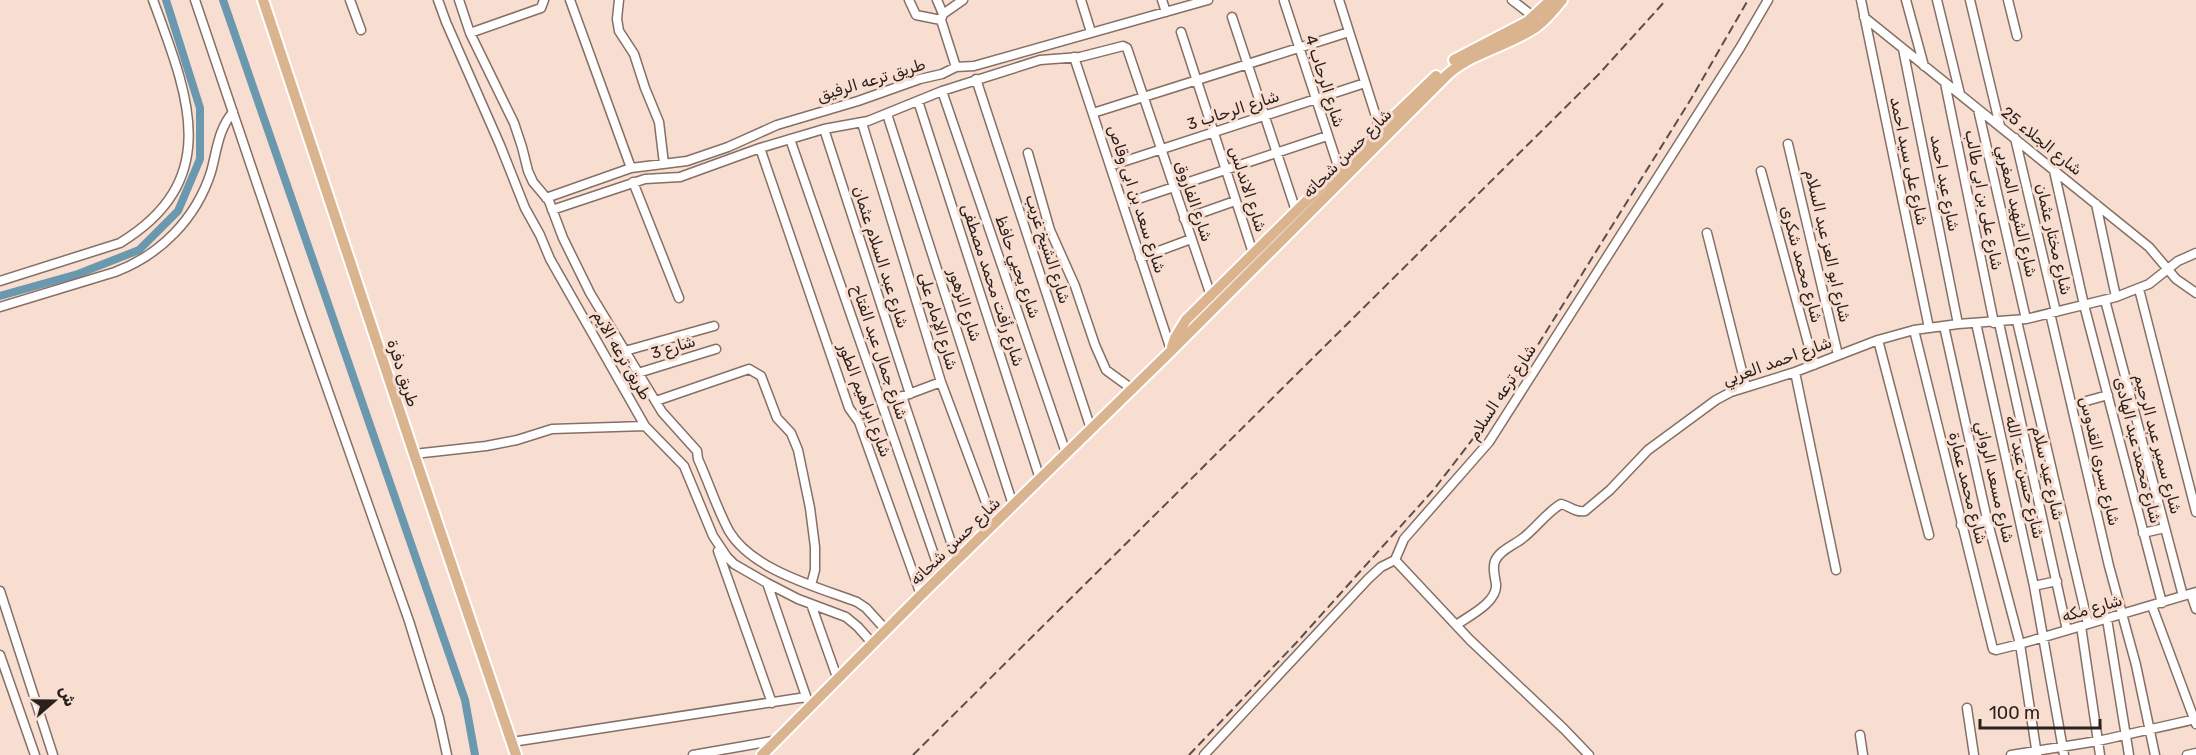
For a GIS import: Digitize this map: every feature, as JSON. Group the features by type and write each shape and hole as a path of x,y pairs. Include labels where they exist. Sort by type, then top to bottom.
{"main road":[{"name":"طريق دفرة","path":"263,0 516,755"},
{"name":"شارع حسن شحاته","path":"1171,351 1180,327 1380,129 1456,59 1518,27 1538,20 1551,0"},
{"name":"شارع حسن شحاته","path":"762,755 778,740 808,702 838,680 941,575 1171,351 1448,74 1467,60 1522,35 1562,0"}],"street":[{"path":"0,281 120,243 137,233 153,219 168,202 179,182 186,162 189,122 187,105 153,0"},
{"path":"195,0 334,412 409,621 439,718 447,755"},
{"path":"350,0 361,30"},
{"name":"طريق ترعه الآيم","path":"438,0 525,208 569,295 645,426 684,466 720,548 734,564 767,583 811,604 846,617 873,644"},
{"name":"طريق ترعه الآيم","path":"459,0 470,33 514,123 533,182 546,198 590,293 638,373 662,412 697,451 698,459 734,538 749,554 778,571 857,602 866,608 886,630"},
{"path":"470,33 541,8 544,0"},
{"path":"570,0 631,168"},
{"path":"619,0 617,19 619,32 634,54 659,122 664,164"},
{"path":"909,0 916,15 942,17 963,0"},
{"path":"938,0 957,67"},
{"path":"1081,0 1091,32"},
{"path":"1162,0 1166,12"},
{"name":"طريق ترعه الرفيق","path":"546,198 631,168 679,163 718,150 777,125 942,74 957,67 974,66 1208,0"},
{"path":"1339,0 1380,129"},
{"path":"1512,0 1538,20"},
{"name":"شارع ترعه السلام","path":"1204,755 1368,579 1381,567 1395,560 1404,539 1489,442 1740,48 1768,0"},
{"name":"شارع على سيد احمد","path":"1861,0 1929,328"},
{"path":"1906,0 1924,66"},
{"path":"1937,0 1960,94"},
{"path":"1970,0 2000,126"},
{"path":"2008,0 2017,36"},
{"name":"شارع الرحاب 4","path":"1284,2 1339,169"},
{"path":"1232,17 1296,211"},
{"name":"شارع الجلاء 25","path":"1864,17 2149,247 2184,286 2196,293"},
{"name":"شارع الاندلس","path":"1181,32 1253,254"},
{"path":"1093,113 1349,32"},
{"name":"طريق ترعه الرفيق","path":"552,210 633,182 684,176 790,139 824,129 862,123 942,91 1040,60 1074,57 1118,46 1127,48"},
{"name":"شارع الفاروق","path":"1127,48 1210,296"},
{"name":"شارع عيد احمد","path":"1902,48 1958,324"},
{"name":"شارع سعد بن ابى وقاص","path":"1074,57 1171,351"},
{"name":"شارع الشيخ غريب","path":"976,80 1091,429"},
{"name":"شارع الرحاب 3","path":"1110,166 1365,83"},
{"name":"شارع على بن ابى طالب","path":"1945,83 1996,323"},
{"name":"شارع يحيي حافظ","path":"942,91 1066,453"},
{"name":"شارع رأفت محمد مصطفى","path":"918,101 1040,479"},
{"name":"شارع الشهيد المغربي","path":"1978,109 2085,625 2100,755"},
{"path":"0,307 130,267 156,250 178,230 202,195 212,168 222,128 233,112"},
{"name":"شارع الزهور","path":"887,114 1014,505"},
{"name":"شارع الإمام على","path":"862,123 941,382 994,524"},
{"name":"شارع عبد السلام عثمان","path":"824,129 957,560"},
{"path":"1123,204 1327,136"},
{"name":"شارع مختار عثمان","path":"2015,138 2053,313"},
{"name":"شارع جمال عبد الفتاح","path":"790,139 941,575"},
{"name":"شارع ابو العز عبد السلام","path":"1788,144 1838,355"},
{"name":"شارع ابراهيم الطور","path":"760,148 849,408 859,422 921,595"},
{"path":"1028,153 1050,230 1075,286 1106,370 1132,389"},
{"name":"شارع محمد شكرى","path":"1761,171 1814,365"},
{"name":"شارع محمد عبد الهادى","path":"2054,171 2084,305 2162,603"},
{"path":"633,182 679,298"},
{"path":"1184,219 1235,201"},
{"path":"2096,204 2116,297"},
{"path":"1707,233 1746,387"},
{"path":"1140,258 1191,239"},
{"name":"شارع احمد العربي","path":"1456,625 1491,600 1497,586 1494,567 1500,554 1523,538 1561,504 1580,512 1585,511 1663,438 1716,400 1878,340 1914,330 1958,324 2021,320 2116,297 2139,289 2159,277 2178,261 2196,253"},
{"path":"2184,286 2196,283"},
{"path":"2139,289 2196,512"},
{"name":"شارع سمير عبد الرحيم","path":"2105,300 2165,528 2196,609"},
{"name":"شارع يسرى القدوس","path":"2053,313 2072,405 2136,665 2155,755"},
{"name":"شارع حسن عبد الله","path":"1976,323 2034,586 2064,751"},
{"name":"شارع عيد سلام","path":"1996,323 2067,630"},
{"path":"625,351 714,326"},
{"name":"شارع مسعد الرواني","path":"1944,326 1988,519 2020,644 2037,753"},
{"name":"شارع محمد عمارة","path":"1914,330 1992,648 1996,650"},
{"path":"1878,340 1929,535"},
{"name":"شارع 3","path":"638,373 716,349"},
{"path":"656,400 749,369 761,376 777,418 791,433 798,450 810,508 815,547 815,570 811,585"},
{"path":"1795,372 1836,570"},
{"path":"882,404 941,382"},
{"path":"2072,405 2108,395"},
{"path":"414,454 486,446 517,440 552,429 645,426"},
{"path":"1962,525 1988,519"},
{"path":"2144,533 2165,528"},
{"path":"713,536 772,703"},
{"path":"1395,560 1456,625 1589,755"},
{"path":"2034,586 2057,581"},
{"path":"512,742 772,703 808,702 767,583"},
{"path":"0,591 52,755"},
{"name":"شارع مكه","path":"1996,650 2190,594"},
{"path":"811,604 838,680"},
{"path":"2011,754 2064,751 2150,729 2195,721 2152,606"},
{"path":"2107,619 2129,755"},
{"path":"0,655 35,755"},
{"path":"1967,708 1974,755"},
{"path":"1860,735 1863,755"},
{"path":"693,755 778,740"},
{"path":"2187,755 2196,753"}],"waterway":[{"path":"0,296 78,274 139,250 178,211 200,159 200,108 166,0"},
{"path":"223,0 465,700 475,755"}],"railway":[{"path":"913,755 1599,74 1666,0"},
{"path":"1189,755 1296,643 1435,488 1482,427 1526,364 1691,99 1748,0"}]}
